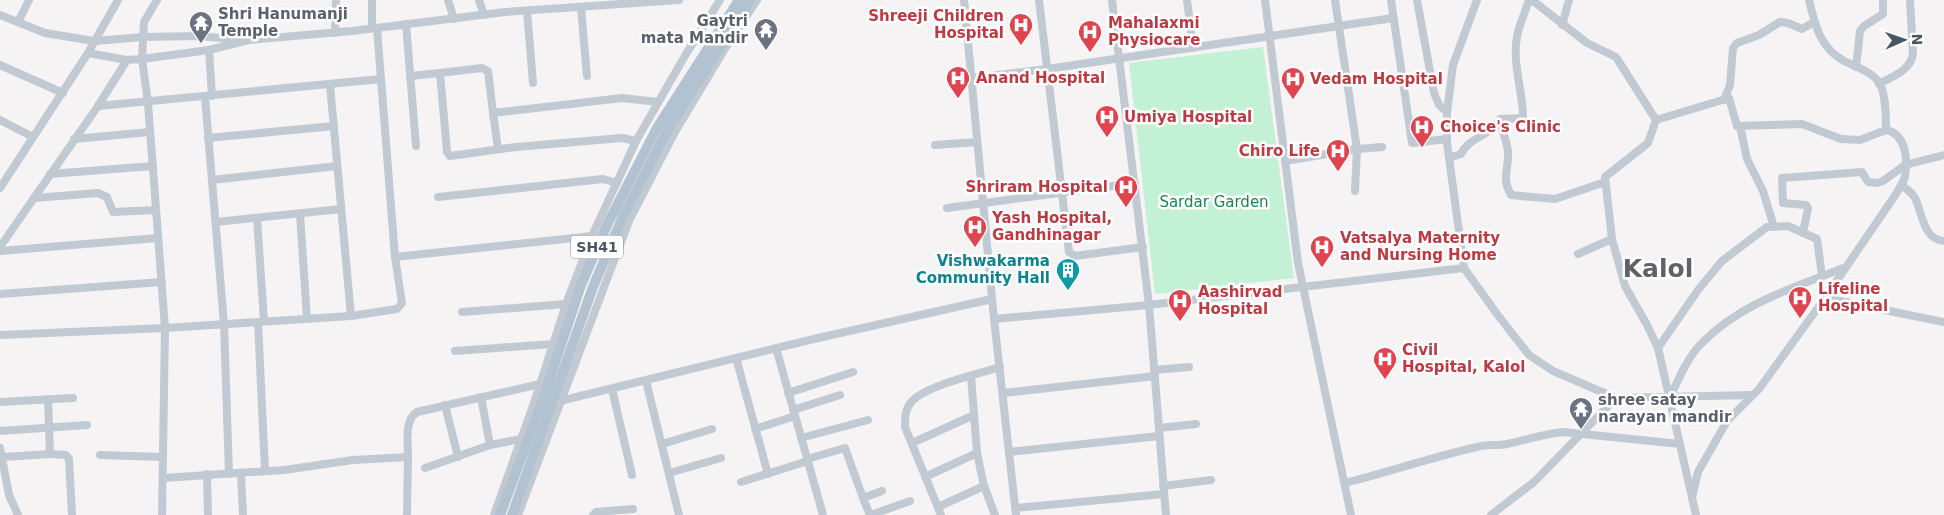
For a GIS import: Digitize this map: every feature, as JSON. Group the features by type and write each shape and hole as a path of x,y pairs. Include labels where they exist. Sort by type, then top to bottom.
{"main road":[{"name":"SH41","path":"500,515 541,405 581,285 608,223 657,128 739,0"},
{"name":"SH41","path":"512,515 593,287 623,216 668,129 750,0"}],"street":[{"path":"18,22 30,0"},
{"path":"0,188 63,93 118,0"},
{"path":"157,0 144,22 142,59 148,102 166,328 162,515"},
{"path":"335,32 336,0"},
{"path":"0,335 166,328 307,319 351,316 398,309 402,303 395,257 381,79 372,0"},
{"path":"448,0 454,19"},
{"path":"479,0 484,15"},
{"path":"549,0 551,10"},
{"path":"88,53 126,60 142,59 209,50 249,40 484,15 582,8 593,3 679,0"},
{"path":"494,515 566,304 592,236 636,141 698,32 720,0"},
{"path":"518,515 629,221 675,132 726,46 757,0"},
{"path":"964,0 994,319 1004,393 1015,511 1164,490 1211,480"},
{"path":"1038,0 1048,69 1069,252 1075,256 1143,247"},
{"path":"1112,0 1143,247 1166,515"},
{"path":"1187,0 1193,48"},
{"path":"1265,0 1298,263 1351,515"},
{"path":"1334,0 1357,149 1355,191"},
{"path":"1391,0 1412,143 1447,139"},
{"path":"1417,0 1434,93 1439,104 1446,112"},
{"path":"1477,0 1453,65 1446,112 1447,139 1464,268 1491,307 1529,355 1553,371 1616,398 1752,395"},
{"path":"1449,158 1461,154 1464,147 1500,122 1500,119 1524,118 1517,73 1516,36 1530,0 1587,44 1616,57 1656,120"},
{"path":"1562,25 1569,0"},
{"path":"1809,0 1814,22 1822,40 1831,52 1866,72 1879,84 1883,96 1886,130"},
{"path":"1856,67 1860,31 1864,26 1883,14 1883,0"},
{"path":"1879,84 1908,67 1912,62 1910,0"},
{"path":"582,8 587,76"},
{"path":"527,11 532,83"},
{"path":"0,15 45,33 94,41 143,37 199,36 249,40"},
{"path":"971,78 1048,69 1394,18"},
{"path":"1724,100 1730,85 1734,48 1737,43 1759,35 1780,22 1802,29 1814,22"},
{"path":"406,24 416,146"},
{"path":"209,50 208,138 224,324 229,474"},
{"path":"0,249 98,106 126,60"},
{"path":"0,65 63,93"},
{"path":"410,76 482,68 488,71 498,149"},
{"path":"440,73 448,156 454,157 498,149 622,138 636,141"},
{"path":"98,106 209,97 381,79"},
{"path":"330,85 351,316"},
{"path":"493,113 622,98 658,102"},
{"path":"1656,120 1729,98 1737,126 1802,124 1841,139 1860,140 1886,130 1893,131 1902,139 1905,151 1905,177 1901,185 1825,298 1752,395 1727,421 1698,472 1692,498"},
{"path":"0,120 33,137"},
{"path":"1656,120 1648,143 1605,177 1605,182 1612,239 1624,286 1658,348 1696,515"},
{"path":"1500,122 1508,154 1505,185 1511,194 1555,199 1605,182"},
{"path":"208,138 334,126"},
{"path":"1740,126 1747,160 1767,200 1774,227"},
{"path":"74,139 150,132"},
{"path":"935,145 977,142"},
{"path":"1285,161 1357,149 1382,147"},
{"path":"1803,233 1808,208 1806,205 1783,203 1780,180 1782,178 1862,172 1868,182 1871,183 1883,181 1905,165 1944,155"},
{"path":"50,174 153,166"},
{"path":"212,180 337,166"},
{"path":"0,172 8,176"},
{"path":"438,197 603,179 618,182"},
{"path":"947,208 1136,183"},
{"path":"1901,185 1915,198 1928,233 1933,239 1944,242"},
{"path":"34,198 98,194 107,196 113,212 156,210"},
{"path":"216,222 341,210"},
{"path":"300,214 307,319"},
{"path":"257,218 265,470"},
{"path":"1658,348 1698,290 1722,262 1767,227 1788,226 1817,238 1822,276"},
{"path":"395,257 592,236"},
{"path":"0,249 158,238"},
{"path":"1578,254 1612,239"},
{"path":"1670,397 1686,365 1701,344 1732,317 1778,294 1846,267"},
{"path":"994,319 1149,305 1464,268"},
{"path":"0,294 162,282"},
{"path":"560,401 992,298"},
{"path":"1825,298 1944,322"},
{"path":"462,312 566,304"},
{"path":"455,351 553,344"},
{"path":"776,348 823,515"},
{"path":"736,358 768,474"},
{"path":"984,486 940,511 905,427 905,413 912,401 928,390 1000,367"},
{"path":"1004,393 1189,367"},
{"path":"788,393 853,372"},
{"path":"971,376 977,452 984,486 995,515"},
{"path":"646,381 679,515"},
{"path":"407,515 408,423 412,415 417,412 540,384"},
{"path":"612,389 632,474"},
{"path":"756,429 840,395"},
{"path":"0,402 73,398"},
{"path":"481,398 490,445"},
{"path":"1490,515 1534,482 1616,398"},
{"path":"48,399 50,454"},
{"path":"445,406 458,457"},
{"path":"912,443 974,415"},
{"path":"801,438 868,420"},
{"path":"1009,452 1159,432 1196,424"},
{"path":"0,431 87,426"},
{"path":"662,444 712,430"},
{"path":"1345,483 1441,455 1479,446 1509,444 1543,434 1563,432 1680,444"},
{"path":"425,468 490,445 521,439"},
{"path":"0,448 9,495 18,515"},
{"path":"741,482 845,448 871,515 910,501"},
{"path":"925,477 977,452"},
{"path":"3,457 50,454 66,455 68,459 72,515"},
{"path":"100,456 163,457"},
{"path":"163,478 207,474 241,474 353,460 408,457"},
{"path":"669,472 721,458"},
{"path":"207,474 208,515"},
{"path":"241,474 243,515"},
{"path":"863,498 882,491"},
{"path":"593,515 596,512 633,509"}],"green space":[{"name":"Sardar Garden","path":"1263,47 1294,278 1155,294 1129,63"}],"place":[{"name":"Shri Hanumanji Temple","path":"201,44"},
{"name":"Shreeji Children Hospital","path":"1021,46"},
{"name":"Gaytri mata Mandir","path":"766,51"},
{"name":"Mahalaxmi Physiocare","path":"1090,53"},
{"name":"Anand Hospital","path":"958,99"},
{"name":"Vedam Hospital","path":"1293,100"},
{"name":"Umiya Hospital","path":"1107,138"},
{"name":"Choice's Clinic","path":"1422,148"},
{"name":"Chiro Life","path":"1338,172"},
{"name":"Shriram Hospital","path":"1126,208"},
{"name":"Yash Hospital, Gandhinagar","path":"975,248"},
{"name":"Vatsalya Maternity and Nursing Home","path":"1322,268"},
{"name":"Vishwakarma Community Hall","path":"1068,291"},
{"name":"Lifeline Hospital","path":"1800,319"},
{"name":"Aashirvad Hospital","path":"1180,322"},
{"name":"Civil Hospital, Kalol","path":"1385,380"},
{"name":"shree satay narayan mandir","path":"1581,430"}],"district":[{"name":"Kalol","path":"1658,268"}]}
